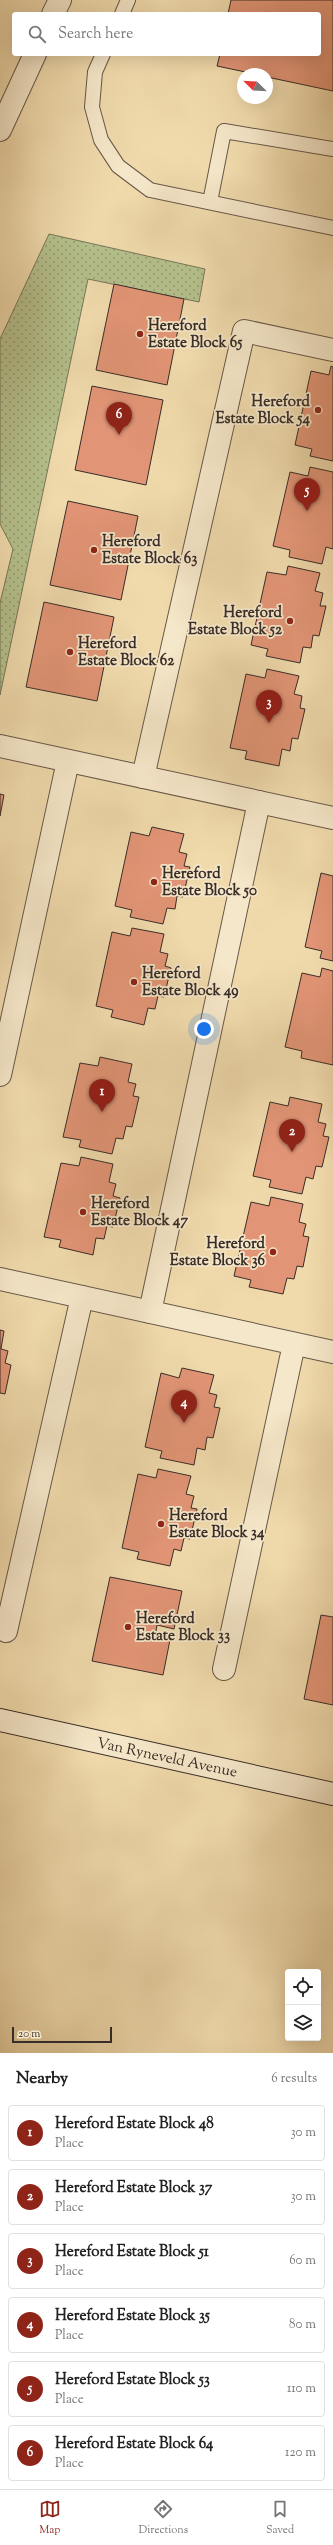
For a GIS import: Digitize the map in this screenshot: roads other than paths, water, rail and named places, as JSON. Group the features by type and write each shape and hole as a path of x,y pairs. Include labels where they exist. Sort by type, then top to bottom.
{"street":[{"path":"54,12 60,0"},
{"path":"0,130 34,56"},
{"path":"143,777 244,331 333,350"},
{"path":"0,746 333,818"},
{"path":"0,1075 68,761"},
{"path":"150,1312 259,802"},
{"path":"0,1279 333,1352"},
{"path":"6,1630 82,1297"},
{"path":"224,1670 294,1344"},
{"name":"Van Ryneveld Avenue","path":"0,1720 333,1794"}],"lane":[{"path":"123,12 128,0"},
{"path":"102,56 95,72 92,107 101,140 118,166 150,190 333,228"},
{"path":"210,202 224,131 333,149"}],"place":[{"name":"Hereford Estate Block 65","path":"140,334"},
{"name":"Hereford Estate Block 54","path":"318,410"},
{"name":"Hereford Estate Block 64","path":"119,435"},
{"name":"Hereford Estate Block 53","path":"307,511"},
{"name":"Hereford Estate Block 63","path":"94,550"},
{"name":"Hereford Estate Block 52","path":"290,621"},
{"name":"Hereford Estate Block 62","path":"70,652"},
{"name":"Hereford Estate Block 51","path":"269,723"},
{"name":"Hereford Estate Block 50","path":"154,882"},
{"name":"Hereford Estate Block 49","path":"134,982"},
{"name":"Hereford Estate Block 48","path":"102,1112"},
{"name":"Hereford Estate Block 37","path":"292,1152"},
{"name":"Hereford Estate Block 47","path":"83,1212"},
{"name":"Hereford Estate Block 36","path":"273,1252"},
{"name":"Hereford Estate Block 35","path":"184,1423"},
{"name":"Hereford Estate Block 34","path":"161,1524"},
{"name":"Hereford Estate Block 33","path":"128,1627"}]}
